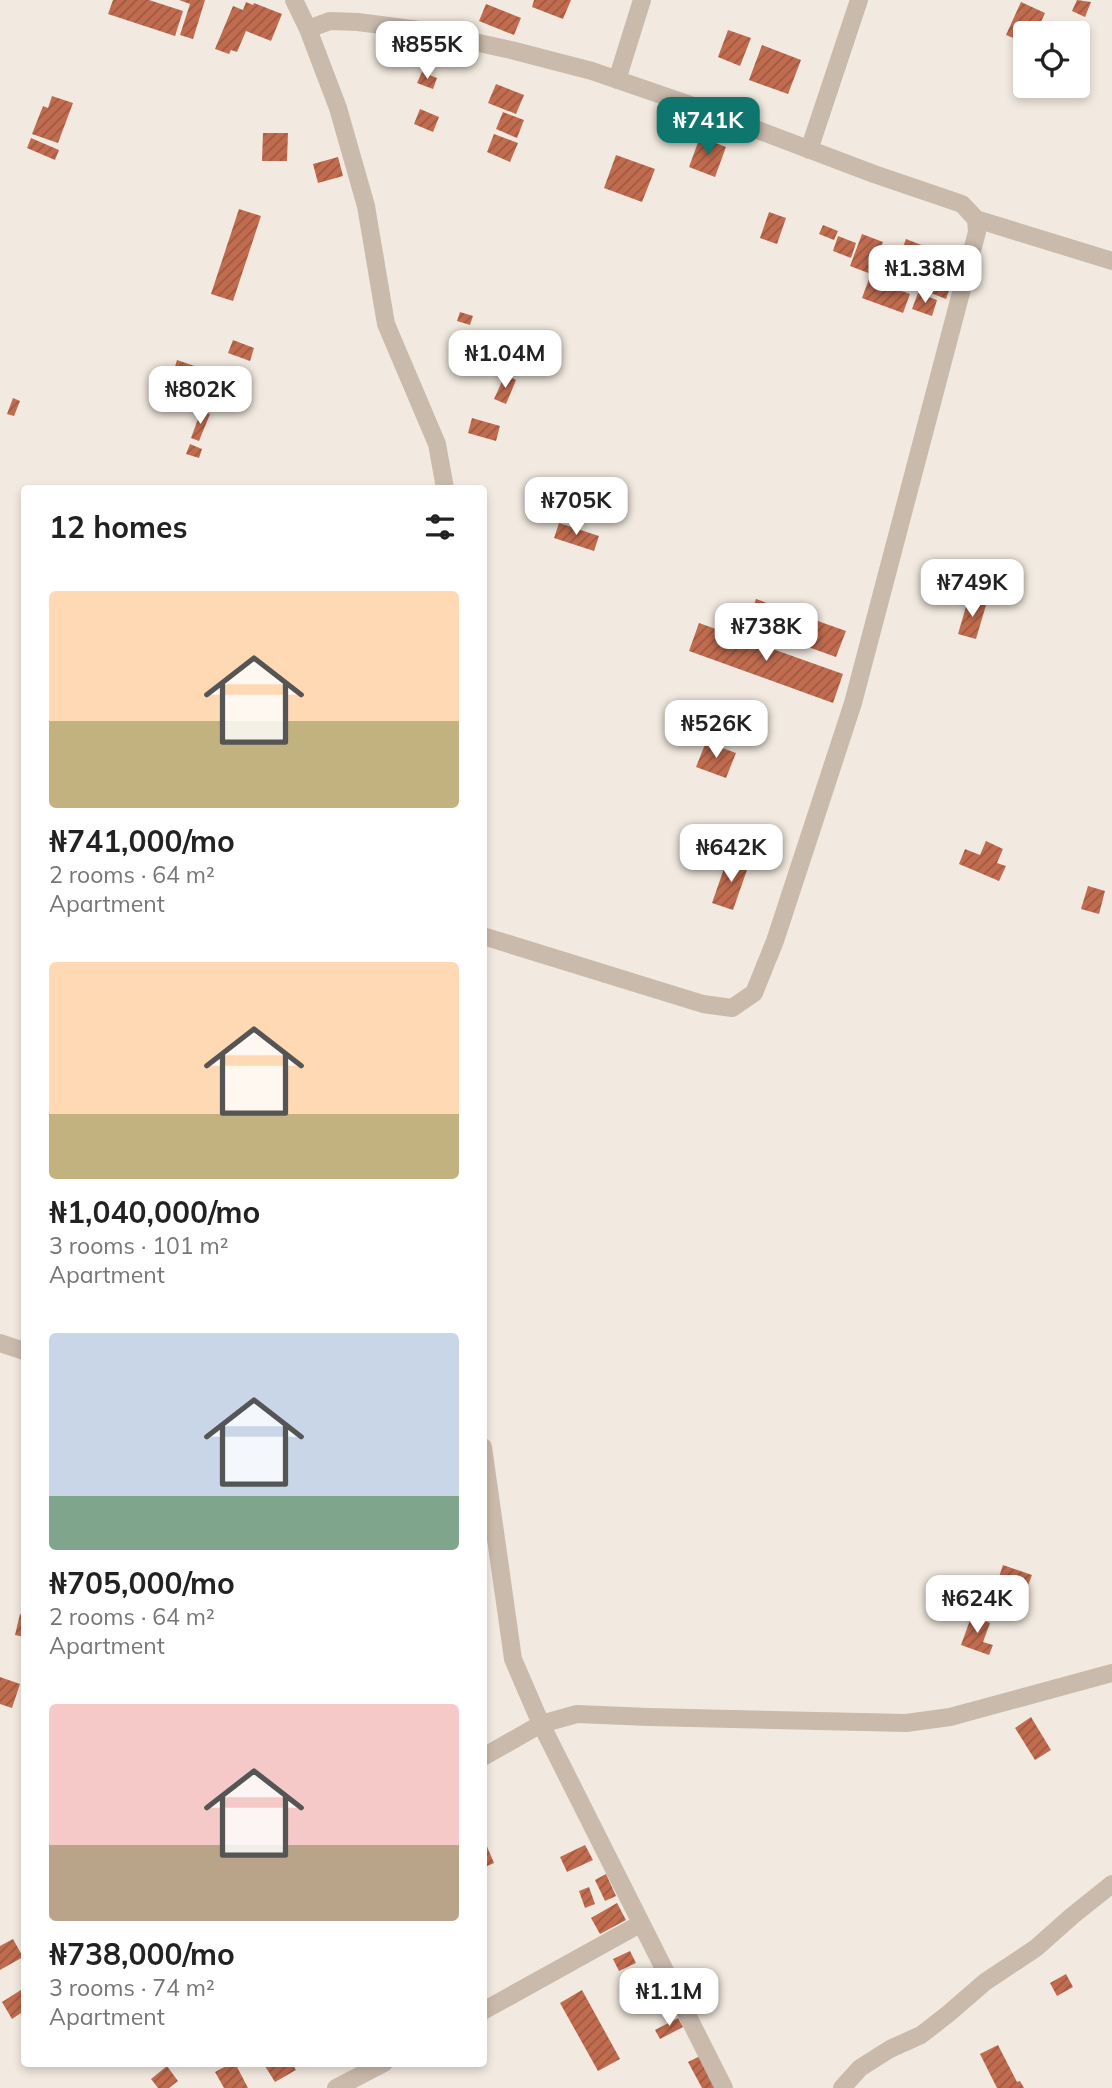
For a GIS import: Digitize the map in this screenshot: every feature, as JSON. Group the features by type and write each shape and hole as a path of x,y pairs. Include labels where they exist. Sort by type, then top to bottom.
{"street":[{"path":"294,0 338,108 366,206 386,324 437,444 444,485"},
{"path":"617,80 642,0"},
{"path":"809,150 859,0"},
{"path":"308,29 330,21 419,30 511,50 617,80 962,204 975,219 1112,261"},
{"path":"487,937 703,1004 732,1008 754,993 775,941 853,703 977,232 975,219"},
{"path":"0,1343 21,1350"},
{"path":"487,1500 513,1659 541,1724 724,2088"},
{"path":"487,1755 541,1724 578,1714 906,1723 950,1717 1112,1673"},
{"path":"842,2088 860,2068 890,2049 920,2035 985,1982 1036,1948 1112,1884"},
{"path":"487,2009 640,1924"},
{"path":"336,2088 376,2067"}],"building":[{"path":"113,0 149,0 183,11 175,36 108,14"},
{"path":"179,0 205,0 193,39 180,35 190,4"},
{"path":"534,0 571,0 563,19 532,7"},
{"path":"1077,0 1091,2 1085,17 1072,11"},
{"path":"246,2 282,14 271,41 246,31 237,52 231,50 229,54 215,49 233,6 243,10"},
{"path":"1021,2 1045,13 1041,21 1013,21 1013,38 1006,35"},
{"path":"486,4 521,18 514,35 479,21"},
{"path":"728,30 751,38 740,66 718,57"},
{"path":"762,45 801,60 788,94 749,80"},
{"path":"422,72 437,78 433,89 417,83"},
{"path":"496,84 524,95 516,114 488,103"},
{"path":"52,96 73,103 58,143 32,134 43,106 48,108"},
{"path":"420,109 439,117 433,132 414,124"},
{"path":"503,112 524,120 517,138 496,129"},
{"path":"263,133 288,133 287,161 262,161"},
{"path":"494,134 518,143 510,162 487,152"},
{"path":"700,137 726,147 715,177 689,167"},
{"path":"31,138 59,150 55,160 27,148"},
{"path":"616,155 655,169 642,202 604,188"},
{"path":"338,157 343,176 318,183 313,164"},
{"path":"239,209 261,216 233,301 211,294"},
{"path":"769,212 786,218 777,244 760,238"},
{"path":"823,225 838,231 834,240 819,234"},
{"path":"862,234 883,242 871,274 850,266"},
{"path":"838,236 856,243 851,258 833,251"},
{"path":"906,239 929,248 916,284 892,275"},
{"path":"928,270 953,279 946,299 921,289"},
{"path":"869,279 910,294 903,313 862,298"},
{"path":"918,293 937,300 932,316 912,309"},
{"path":"460,312 473,316 470,325 457,321"},
{"path":"233,340 254,348 250,361 228,353"},
{"path":"177,360 209,371 202,393 170,382"},
{"path":"505,375 516,380 506,404 494,399"},
{"path":"13,398 20,401 14,416 7,414"},
{"path":"201,411 210,414 199,441 191,438"},
{"path":"472,418 500,426 496,441 468,433"},
{"path":"190,444 202,449 199,458 186,454"},
{"path":"559,523 599,536 594,551 554,538"},
{"path":"756,599 846,631 836,657 747,625"},
{"path":"968,600 986,605 976,639 958,634"},
{"path":"699,623 843,674 833,703 689,651"},
{"path":"706,742 736,753 726,778 696,767"},
{"path":"986,841 1003,849 997,863 1006,866 999,881 959,864 965,849 980,855"},
{"path":"728,857 749,864 733,910 712,903"},
{"path":"1088,886 1105,891 1099,914 1081,909"},
{"path":"1003,1565 1032,1575 1027,1588 999,1577"},
{"path":"973,1612 984,1616 982,1620 990,1623 983,1642 993,1645 989,1655 961,1645"},
{"path":"20,1614 21,1614 21,1636 15,1635"},
{"path":"0,1677 20,1684 12,1708 0,1704"},
{"path":"1031,1717 1051,1750 1035,1760 1015,1728"},
{"path":"585,1845 593,1860 567,1872 560,1857"},
{"path":"487,1846 494,1863 487,1866"},
{"path":"606,1874 616,1896 605,1901 595,1880"},
{"path":"589,1887 595,1904 585,1908 579,1891"},
{"path":"617,1903 626,1920 600,1934 591,1918"},
{"path":"13,1939 21,1958 0,1970 0,1946"},
{"path":"630,1951 636,1963 619,1971 613,1959"},
{"path":"1066,1974 1073,1987 1057,1996 1050,1983"},
{"path":"21,1990 21,2013 12,2019 2,2002"},
{"path":"582,1990 620,2059 598,2071 560,2003"},
{"path":"678,2018 683,2027 660,2039 655,2030"},
{"path":"998,2045 1017,2082 1020,2081 1024,2088 997,2088 980,2054"},
{"path":"700,2056 716,2088 702,2088 688,2062"},
{"path":"168,2067 178,2081 169,2088 158,2088 151,2079"},
{"path":"224,2067 237,2067 248,2088 224,2088 215,2072"},
{"path":"266,2067 294,2067 296,2070 275,2082"}]}
